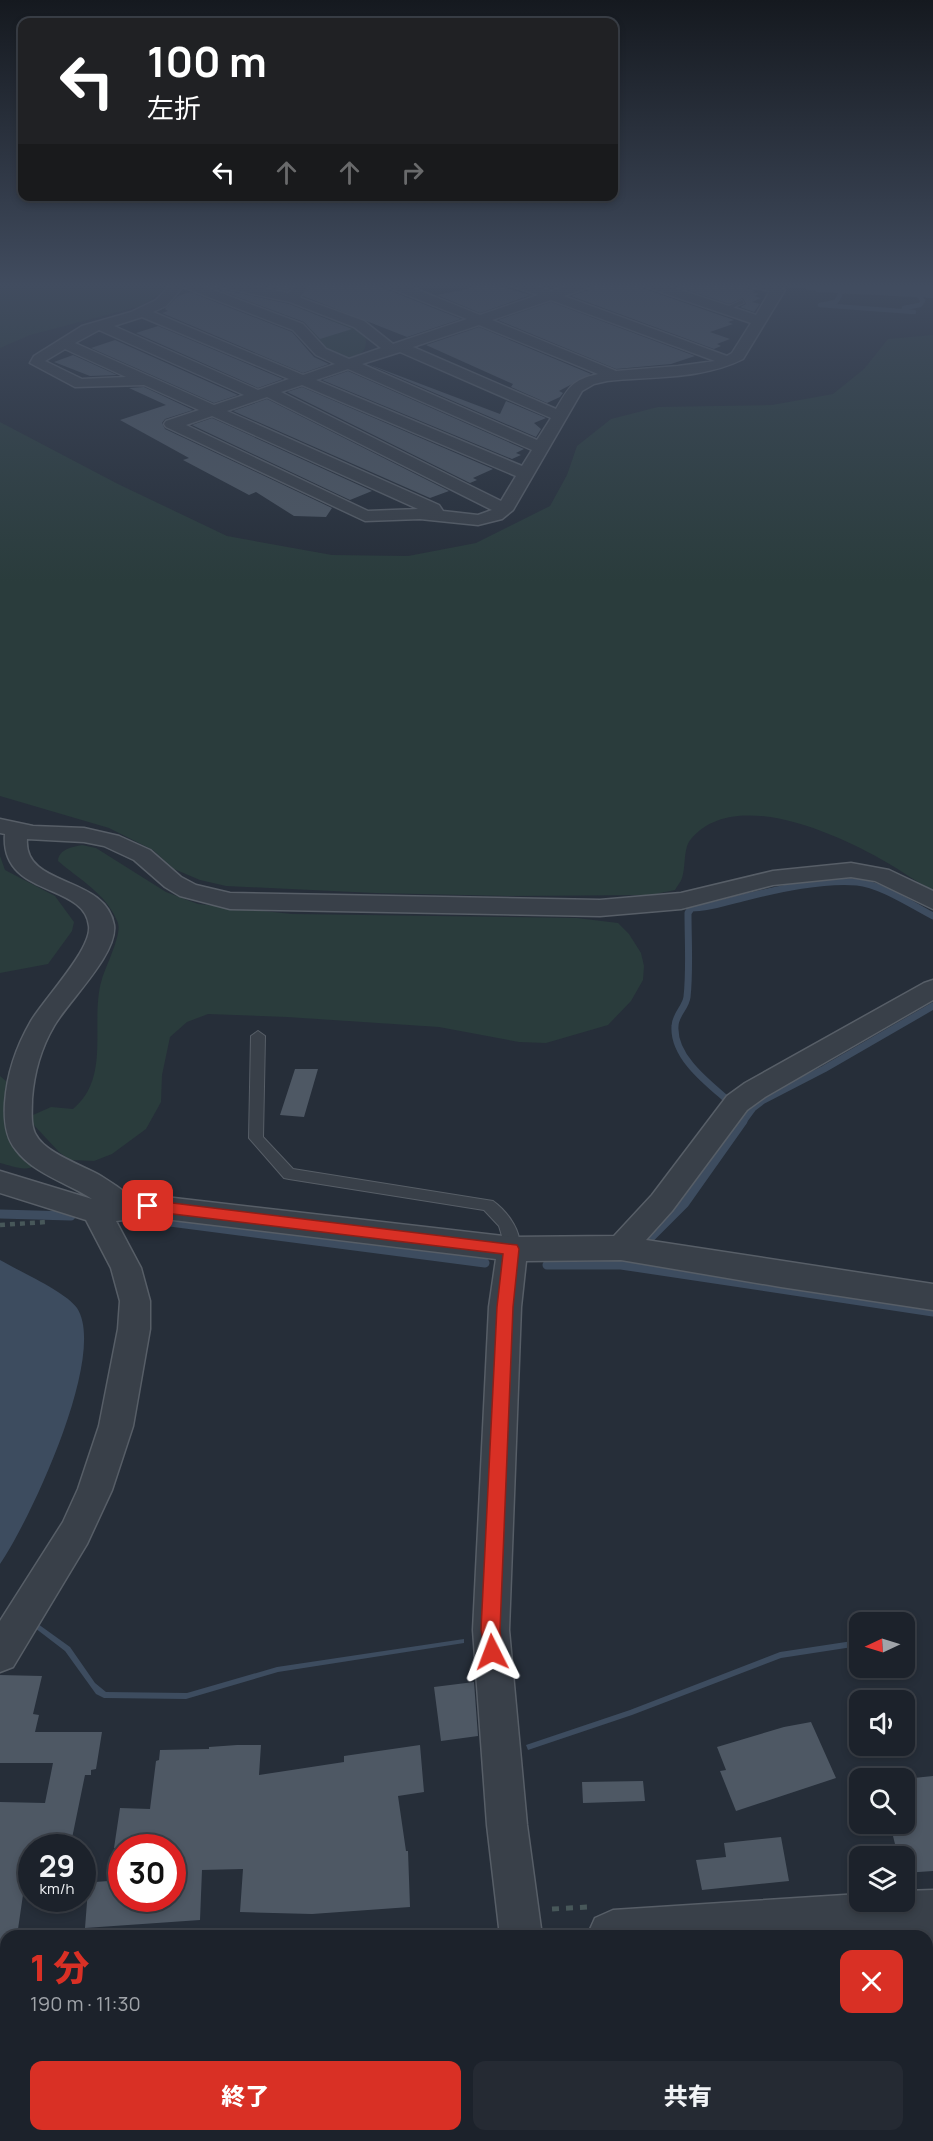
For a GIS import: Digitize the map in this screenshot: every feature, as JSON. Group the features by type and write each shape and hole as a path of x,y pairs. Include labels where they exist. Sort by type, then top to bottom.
{"street":[{"path":"78,383 98,383"},
{"path":"154,383 433,509 439,516"},
{"path":"238,383 503,509"},
{"path":"291,383 172,424 365,516 420,514 478,520 496,515 503,509 581,383"},
{"path":"307,383 526,474"},
{"path":"395,383 542,448"},
{"path":"479,383 559,416"},
{"path":"0,1654 75,1533 95,1490 116,1426 134,1329 135,1302 111,1210 93,1185 42,1156 24,1141 19,1126 21,1078 33,1036 97,949 104,933 96,910 81,897 32,873 20,863 9,827 33,833 84,835 111,841 142,855 173,882 188,891 230,901 600,908 681,901 773,878 851,870 881,875 933,901"},
{"path":"621,1248 662,1203 737,1103 755,1089 933,989"},
{"path":"0,1182 111,1210 148,1206 512,1249 621,1248 933,1297"},
{"path":"512,1249 505,1307 491,1630 507,1825 520,1930"},
{"path":"709,1930 933,1916"}],"lane":[{"path":"258,1036 256,1138 289,1174 488,1205 502,1215 510,1230 512,1249"}],"shaded area":[{"path":"847,383 933,383 933,890 866,851 842,840 787,820 760,816 733,816 710,824 688,843 682,878 675,890 651,895 509,896 226,886 200,880 174,869 153,850 109,828 0,796 0,422 118,484 227,536 332,555 408,556 476,543 550,506 567,475 577,446 611,419 658,407 772,405 833,394"},
{"path":"82,845 96,848 166,892 198,904 292,914 577,918 618,923 629,934 641,953 644,966 643,980 631,1001 608,1025 546,1043 519,1042 439,1027 208,1014 187,1022 170,1037 162,1075 161,1102 146,1129 112,1154 94,1161 70,1160 59,1152 32,1123 33,1115 51,1107 73,1109 85,1096 92,1081 96,1065 99,995 119,928 113,913 100,896 58,861 63,851"},
{"path":"0,856 5,870 55,896 74,922 72,931 48,964 0,973"},
{"path":"0,1076 7,1082 6,1108 11,1127 37,1164 33,1167 20,1168 0,1163"}],"water":[{"path":"0,1260 63,1295 77,1308 84,1331 82,1362 74,1399 61,1438 29,1513 0,1564"},
{"path":"38,1624 70,1647 95,1683 106,1692 187,1693 277,1667 464,1639 464,1643 278,1672 186,1699 104,1698 96,1694 65,1651 35,1628"},
{"path":"849,1642 849,1648 781,1658 632,1715 528,1750 526,1745 630,1710 780,1652"}],"building":[{"path":"169,383 211,383 238,395 214,403"},
{"path":"247,383 272,383 258,388"},
{"path":"329,383 375,383 524,449 516,453 521,455 512,459"},
{"path":"412,383 418,383 500,414 506,401 546,418 534,423 541,429 536,437"},
{"path":"511,383 574,383 559,391 563,393 560,397 547,403 511,387 513,384"},
{"path":"144,387 193,410 165,419 162,423 165,429 332,508 326,517 294,516 256,492 249,495 183,460 189,458 120,420 166,405 129,388"},
{"path":"302,387 493,469 473,478 477,480 470,483 287,392"},
{"path":"267,399 449,491 430,498 233,411"},
{"path":"212,418 372,491 350,500 192,425"},
{"path":"295,1069 318,1069 304,1117 280,1115"},
{"path":"0,1675 42,1676 33,1714 39,1715 35,1732 102,1732 96,1769 91,1770 91,1775 85,1775 73,1834 18,1834 18,1912 20,1912 18,1930 0,1930 0,1802 45,1803 53,1763 0,1763"},
{"path":"474,1682 478,1736 441,1741 434,1687"},
{"path":"811,1722 836,1778 736,1811 720,1771 726,1770 717,1747 784,1727"},
{"path":"261,1745 259,1775 344,1762 344,1756 420,1745 424,1792 398,1796 406,1851 408,1851 410,1907 312,1914 240,1912 243,1869 202,1870 200,1920 85,1928 86,1912 96,1912 96,1882 108,1881 108,1912 186,1912 186,1834 116,1834 120,1808 150,1809 156,1761 159,1760 160,1750 209,1749 209,1747"},
{"path":"933,1776 933,1871 915,1872 915,1846 896,1846 892,1834 915,1834 915,1778"},
{"path":"643,1781 645,1801 583,1803 582,1782"},
{"path":"781,1837 789,1881 702,1890 696,1860 726,1857 724,1843"}],"waterway":[{"path":"692,908 713,906 801,885 844,881 876,887 933,916"},
{"path":"692,907 688,913 687,997 675,1022 676,1037 684,1057 691,1066 724,1097"},
{"path":"742,1123 753,1108 762,1101 824,1069 933,1006"},
{"path":"650,1238 685,1203 743,1121"},
{"path":"0,1214 71,1216"},
{"path":"128,1220 147,1219 485,1263"},
{"path":"547,1265 621,1265 933,1312"}],"route":[{"path":"148,1206 512,1249 505,1307 491,1630 492,1652"}]}
